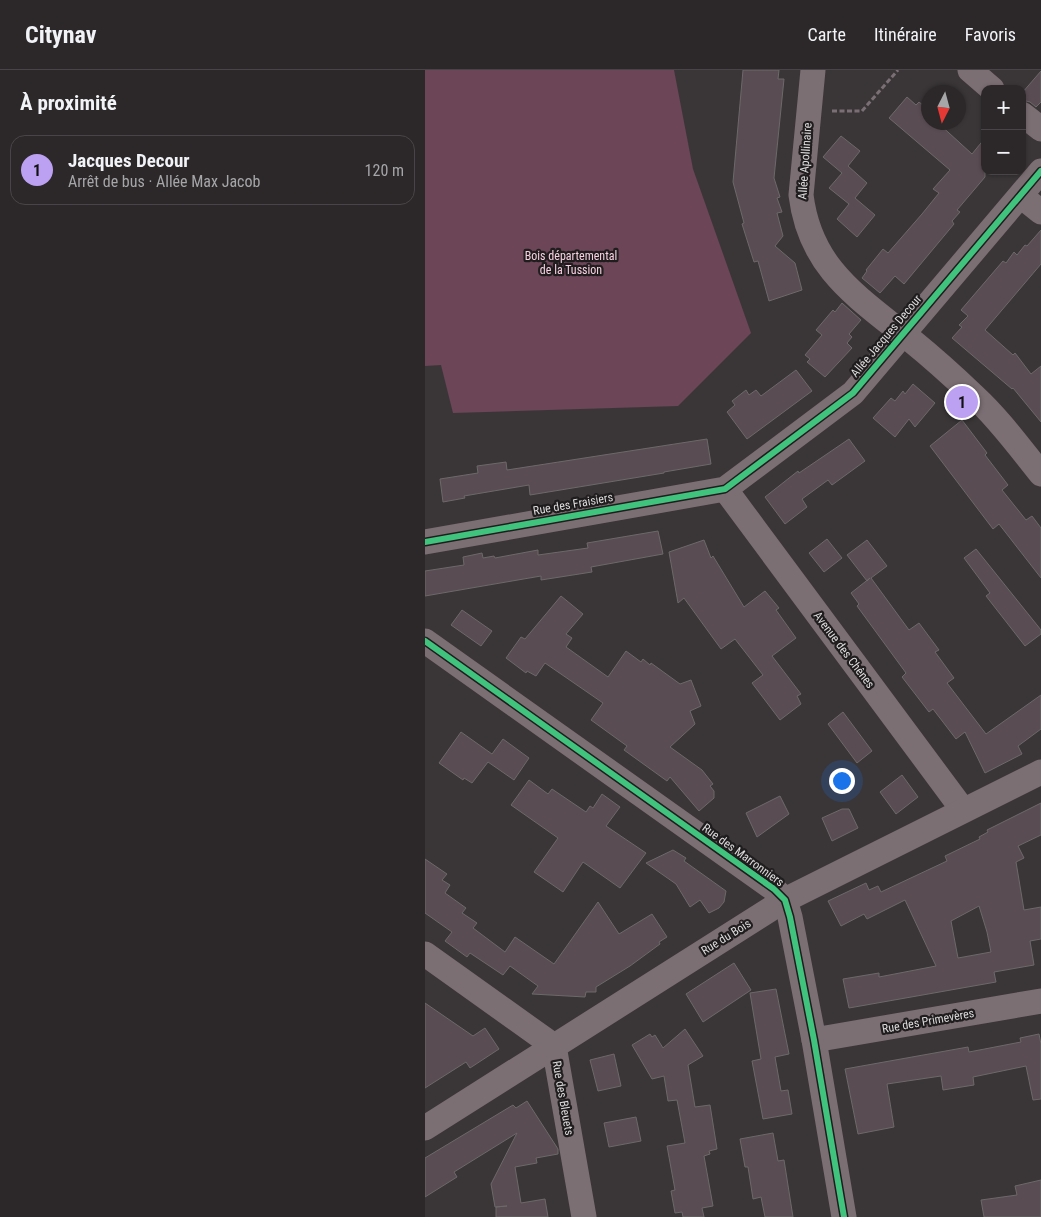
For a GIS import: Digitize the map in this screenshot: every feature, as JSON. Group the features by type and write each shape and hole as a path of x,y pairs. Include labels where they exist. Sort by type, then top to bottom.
{"street":[{"name":"Allée Apollinaire","path":"813,70 801,195 803,212 814,245 836,277 977,398 1011,436 1041,474"},
{"path":"970,70 987,85"},
{"path":"1026,117 1041,129"},
{"name":"Allée Jacques Decour","path":"725,489 853,393 902,333 1041,172"},
{"path":"1021,196 1041,212"},
{"name":"Rue des Fraisiers","path":"425,542 725,489"},
{"name":"Avenue des Chênes","path":"725,489 963,810"},
{"name":"Rue des Marronniers","path":"425,641 774,889 785,900 814,1040 843,1217"},
{"name":"Rue du Bois","path":"425,1128 785,900 1041,772"},
{"name":"Rue des Bleuets","path":"425,954 554,1046 584,1217"},
{"name":"Rue des Primevères","path":"814,1040 1041,1001"}],"path":[{"path":"809,107 839,112 862,111 898,70"}],"green space":[{"name":"Bois départemental de la Tussion","path":"425,70 674,70 693,169 751,333 678,406 453,413 441,365 425,366"}],"building":[{"path":"743,70 779,70 778,79 784,79 774,178 780,197 777,198 782,212 777,213 783,236 775,246 795,263 802,290 769,301 758,261 754,262 742,224 744,223 733,182"},
{"path":"1041,71 1041,102 1036,107 1026,101 1026,88"},
{"path":"907,97 916,105 919,102 921,104 921,130 946,130 972,154 981,143 981,175 985,175 985,177 957,210 960,212 952,221 954,224 904,284 895,276 880,293 862,278 866,270 883,249 888,253 922,214 939,193 933,189 950,170 889,118"},
{"path":"841,136 860,151 848,166 867,183 855,198 875,215 857,237 837,219 849,204 829,188 842,173 823,157"},
{"path":"1041,230 1041,264 985,330 1013,355 1015,353 1031,374 1041,366 1041,422 1013,388 952,338 962,327 959,325 968,316 961,310 1003,261 1006,263 1014,252 1017,255"},
{"path":"842,303 861,320 849,334 852,337 847,343 852,348 825,377 807,362 810,359 805,355 822,335 816,330 833,310 835,312"},
{"path":"796,370 812,391 747,439 727,412 735,405 732,401 746,390 749,395 756,390 761,396"},
{"path":"913,384 935,403 915,427 909,419 895,437 873,418 891,398 895,401 903,391 905,394"},
{"path":"962,420 1008,485 1002,490 1026,520 1032,516 1041,528 1041,578 999,524 993,529 930,446"},
{"path":"707,439 711,464 530,495 529,485 464,496 465,498 443,502 440,479 478,473 477,466 506,462 507,470"},
{"path":"849,439 865,461 832,485 828,480 802,499 807,507 785,524 765,497 798,471 799,473"},
{"path":"658,531 663,554 591,567 592,572 541,580 541,576 425,596 425,571 464,565 463,557 482,553 483,558 494,556 495,558 538,550 538,555 588,548 587,543"},
{"path":"827,539 842,558 824,572 809,553"},
{"path":"704,540 711,558 713,556 744,607 765,591 779,608 776,610 796,638 772,656 801,694 797,696 801,704 780,720 752,683 763,675 735,639 721,649 684,598 678,603 669,552"},
{"path":"867,540 887,566 871,578 909,630 919,623 939,650 935,652 954,678 947,683 986,734 1041,695 1041,729 1018,746 1022,754 985,773 965,732 956,739 933,709 929,712 902,677 906,673 857,606 859,604 851,593 867,581 847,555"},
{"path":"976,549 1041,630 1041,634 1025,646 986,596 990,593 964,558"},
{"path":"561,596 583,614 566,634 572,638 566,647 608,677 626,651 641,662 643,659 650,665 651,663 680,684 691,680 701,706 690,711 695,724 670,747 702,770 713,784 710,786 714,791 714,798 699,811 670,777 667,781 624,750 627,746 591,720 603,703 545,663 536,676 527,671 526,673 506,658 521,637 525,639"},
{"path":"462,610 492,631 481,646 451,625"},
{"path":"843,712 872,751 857,763 828,724"},
{"path":"461,732 492,754 503,739 529,758 514,780 488,762 472,783 464,778 463,780 439,763"},
{"path":"902,775 918,797 896,814 880,792"},
{"path":"529,780 548,794 552,789 586,812 590,806 593,808 602,794 620,807 606,826 646,853 620,888 583,862 563,892 534,872 558,838 511,805"},
{"path":"780,796 789,814 757,837 746,813"},
{"path":"1041,803 1041,835 1018,846 1024,858 1016,862 1024,910 1041,907 1041,939 1030,941 1034,965 994,972 996,982 849,1008 843,979 879,973 879,977 936,966 905,900 867,919 864,914 841,926 828,901 866,883 869,890 878,886 881,892 947,861 945,856 980,839 979,837 988,832 987,830","holes":["979,906 991,952 958,958 951,921"]},
{"path":"842,809 849,809 858,828 832,841 822,818"},
{"path":"673,850 686,858 684,861 726,891 724,902 719,908 709,913 700,900 690,907 676,884 646,863"},
{"path":"425,859 447,874 442,880 450,885 445,893 466,908 462,913 477,923 473,928 505,952 515,937 554,964 598,902 619,934 652,914 667,937 630,966 596,987 596,992 586,992 585,997 532,994 538,986 510,966 503,975 470,953 467,957 445,941 452,932 425,913"},
{"path":"734,963 751,990 703,1022 686,994"},
{"path":"776,989 789,1054 775,1057 781,1091 788,1090 792,1114 763,1119 752,1061 761,1059 750,993"},
{"path":"425,1003 473,1036 485,1028 499,1049 470,1068 466,1062 425,1088"},
{"path":"685,1029 703,1056 688,1065 695,1107 710,1105 717,1149 709,1151 710,1154 704,1156 713,1206 702,1208 704,1217 683,1217 682,1212 675,1213 671,1191 675,1190 667,1146 685,1143 677,1100 668,1101 664,1076 652,1079 632,1045 650,1034 652,1037 655,1035 663,1048"},
{"path":"1039,1034 1041,1044 1041,1099 1033,1100 1026,1066 973,1077 974,1085 943,1090 941,1076 887,1084 894,1127 858,1134 845,1069 968,1047 969,1052 1021,1042 1020,1038"},
{"path":"614,1054 621,1086 598,1091 590,1060"},
{"path":"527,1101 558,1149 558,1154 536,1158 537,1163 515,1167 521,1203 545,1199 548,1217 496,1217 496,1207 507,1206 495,1207 491,1184 517,1133 454,1172 457,1177 425,1197 425,1158 513,1105 516,1108"},
{"path":"636,1117 641,1141 609,1147 604,1123"},
{"path":"773,1133 778,1161 784,1160 793,1217 765,1217 761,1197 753,1199 748,1167 745,1167 740,1139"},
{"path":"1041,1180 1041,1217 984,1217 981,1200 1017,1195 1015,1186"}],"cycle path":[{"path":"425,542 725,489 853,393 1041,171"},
{"path":"425,641 774,889 785,900 814,1040 844,1217"}],"place":[{"name":"Jacques Decour","path":"962,402"}]}
